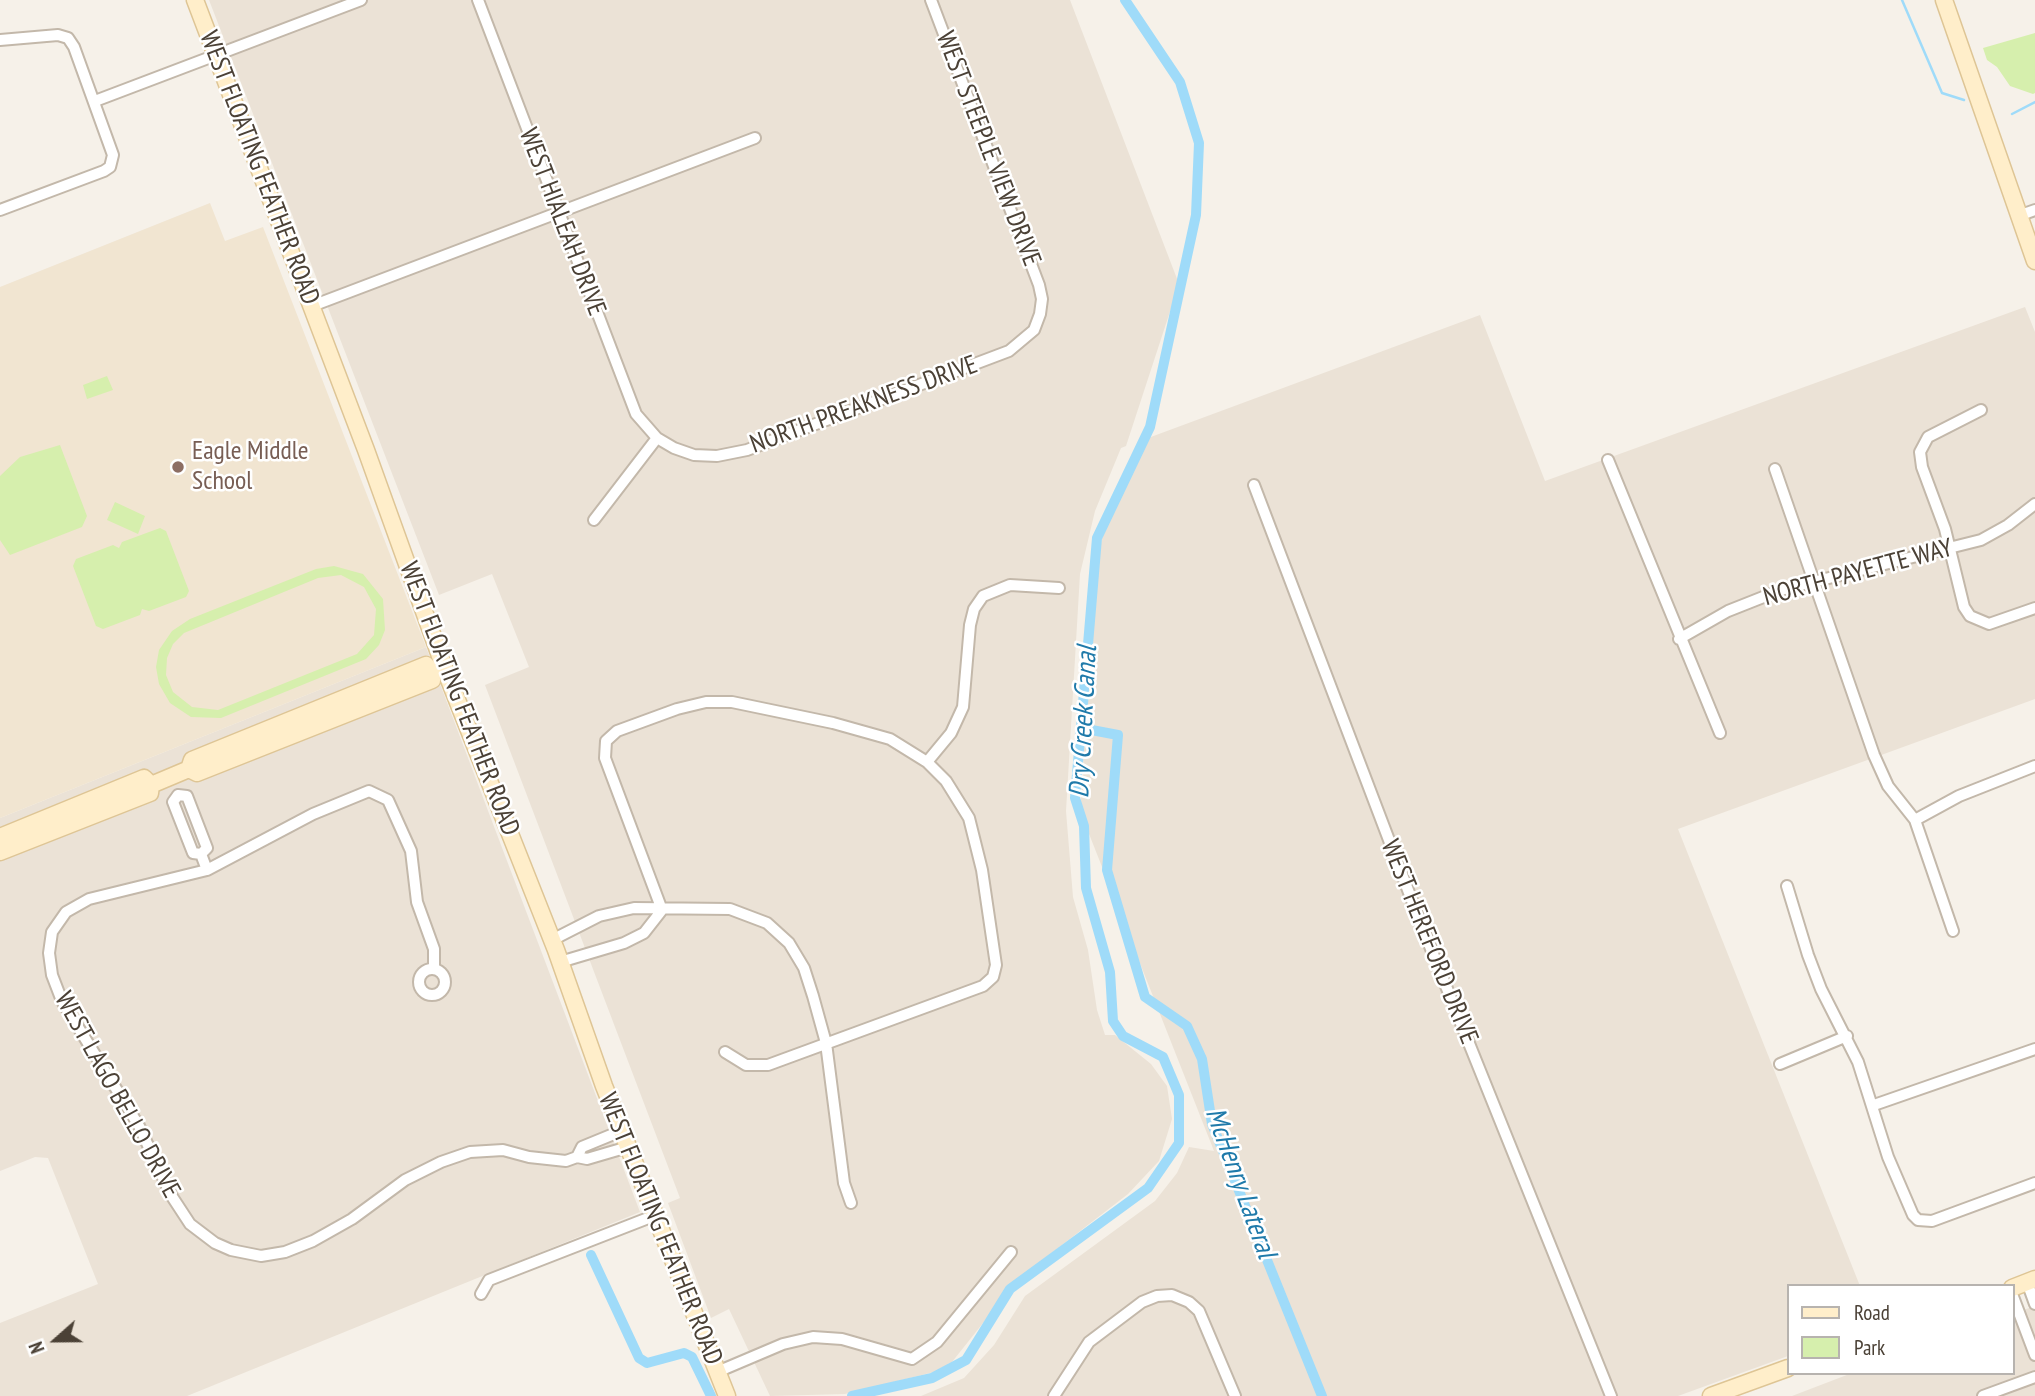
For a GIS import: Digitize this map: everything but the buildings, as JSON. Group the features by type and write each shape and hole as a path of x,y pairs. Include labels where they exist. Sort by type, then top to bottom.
{"main road":[{"name":"WEST FLOATING FEATHER ROAD","path":"195,0 312,306 438,670 552,940 624,1139 727,1396"},
{"path":"1944,0 2035,261"},
{"path":"151,785 189,769 192,760 426,665 438,670"},
{"path":"0,837 144,778 151,785"},
{"path":"0,852 150,793 151,785"},
{"path":"1711,1396 1786,1369"}],"street":[{"path":"95,101 361,0"},
{"name":"WEST HIALEAH DRIVE","path":"478,0 627,396 636,414 657,438"},
{"name":"WEST STEEPLE VIEW DRIVE","path":"932,0 1042,299"},
{"path":"0,40 58,34 68,38 74,47 112,148 112,161 104,171 0,210"},
{"path":"312,306 755,138"},
{"path":"2018,216 2035,210"},
{"name":"NORTH PREAKNESS DRIVE","path":"657,438 694,455 717,456 747,450 1009,351 1034,330 1042,299"},
{"path":"1981,410 1928,437 1920,452 1923,467 1951,549 1964,607 1970,616 1989,624 2035,608"},
{"path":"594,520 657,438"},
{"path":"1608,460 1679,639 1720,733"},
{"path":"1775,469 1874,755 1888,786 1915,820 1953,931"},
{"name":"WEST HEREFORD DRIVE","path":"1254,485 1419,919 1611,1396"},
{"name":"NORTH PAYETTE WAY","path":"1679,639 1754,599 1815,581 1951,549 1990,535 2035,504"},
{"path":"927,762 951,733 963,706 970,625 974,609 983,596 1010,585 1059,588"},
{"path":"662,910 605,758 606,741 617,731 677,709 706,702 732,702 832,723 890,739 927,762 946,781 969,818 988,911 996,965 993,977 983,986 768,1065 746,1065 725,1052"},
{"path":"1915,820 1959,796 2034,769"},
{"path":"171,776 178,795 187,796 207,848 201,854 207,870 359,793 380,794 394,808 414,859 415,894 434,949 434,968"},
{"name":"WEST LAGO BELLO DRIVE","path":"207,870 89,899 66,912 52,932 49,953 52,975 75,1027 139,1126 177,1205 190,1224 215,1243 261,1256 285,1252 313,1241 352,1219 405,1180 441,1161 470,1152 503,1150 529,1157 566,1161 577,1157"},
{"path":"1787,886 1821,989 1847,1036 1874,1105 1908,1209 1918,1220 1932,1221 2035,1183"},
{"path":"552,940 599,916 634,908 730,909 767,923 789,943 804,968 826,1043 844,1183 851,1203"},
{"path":"560,962 624,943 645,933 662,910"},
{"path":"1780,1064 1847,1036"},
{"path":"1874,1105 2035,1049"},
{"path":"624,1139 587,1159 577,1157 582,1147 624,1139"},
{"path":"481,1294 489,1280 656,1215"},
{"path":"717,1372 783,1344 813,1336 842,1339 912,1359 923,1354 945,1333 1011,1252"},
{"path":"2025,1283 2035,1304"},
{"path":"1054,1396 1089,1342 1142,1302 1157,1296 1172,1295 1189,1302 1199,1311 1235,1396"},
{"path":"2014,1299 2035,1355"},
{"path":"1983,1396 2035,1377"}],"shaded area":[{"path":"209,0 1070,0 1179,284 1126,446 1121,448 1095,511 1080,574 1066,811 1073,897 1088,950 1097,1010 1105,1035 1115,1035 1151,1064 1167,1086 1172,1119 1159,1161 1128,1194 1018,1279 952,1362 934,1372 845,1394 770,1396 729,1309 711,1318 668,1203 680,1198 485,685 529,667 492,574 439,595"},
{"name":"Eagle Middle School","path":"210,203 225,241 263,227 426,647 0,818 0,287"},
{"path":"2025,307 2035,332 2035,699 1678,829 1859,1284 1786,1284 1786,1357 1678,1396 921,1396 964,1378 994,1345 1025,1296 1155,1201 1177,1173 1189,1147 1214,1151 1080,811 1096,566 1107,516 1140,441 1480,315 1545,481"},
{"path":"426,647 640,1212 187,1396 0,1396 0,1323 98,1284 48,1158 35,1157 0,1171 0,818"},
{"path":"2035,1306 2035,1396 1792,1396 1847,1375 2014,1375 2014,1313"}],"green space":[{"path":"2035,33 2033,94 2010,86 1997,67 1987,60 1983,48"},
{"path":"107,376 113,390 87,399 83,385"},
{"path":"60,445 87,516 82,527 10,555 0,540 0,476 20,457"},
{"path":"115,502 145,516 138,534 107,520"},
{"path":"160,528 166,531 189,591 186,597 149,611 142,609 140,615 103,629 96,626 73,566 76,559 113,545 119,548 122,542"},
{"path":"334,566 363,574 383,599 385,630 379,645 366,659 221,718 191,717 170,703 159,684 156,667 159,650 172,631 190,619 316,569","holes":["341,575 364,587 376,609 374,635 357,654 218,710 192,707 173,692 166,675 167,658 173,644 184,633 318,578"]}],"waterway":[{"name":"Dry Creek Canal","path":"852,1396 932,1378 966,1360 1010,1289 1148,1188 1179,1143 1179,1095 1163,1057 1123,1036 1113,1021 1110,972 1086,888 1084,826 1075,798 1097,538 1150,427 1196,215 1199,143 1180,82 1125,0"},
{"path":"1902,0 1942,93 1964,100"},
{"path":"2012,114 2035,102"},
{"name":"McHenry Lateral","path":"1081,728 1118,735 1107,870 1145,997 1187,1026 1202,1059 1212,1124 1322,1396"},
{"path":"591,1255 639,1358 647,1363 684,1353 692,1357 711,1396"}],"place":[{"name":"Eagle Middle School","path":"178,467"}]}
